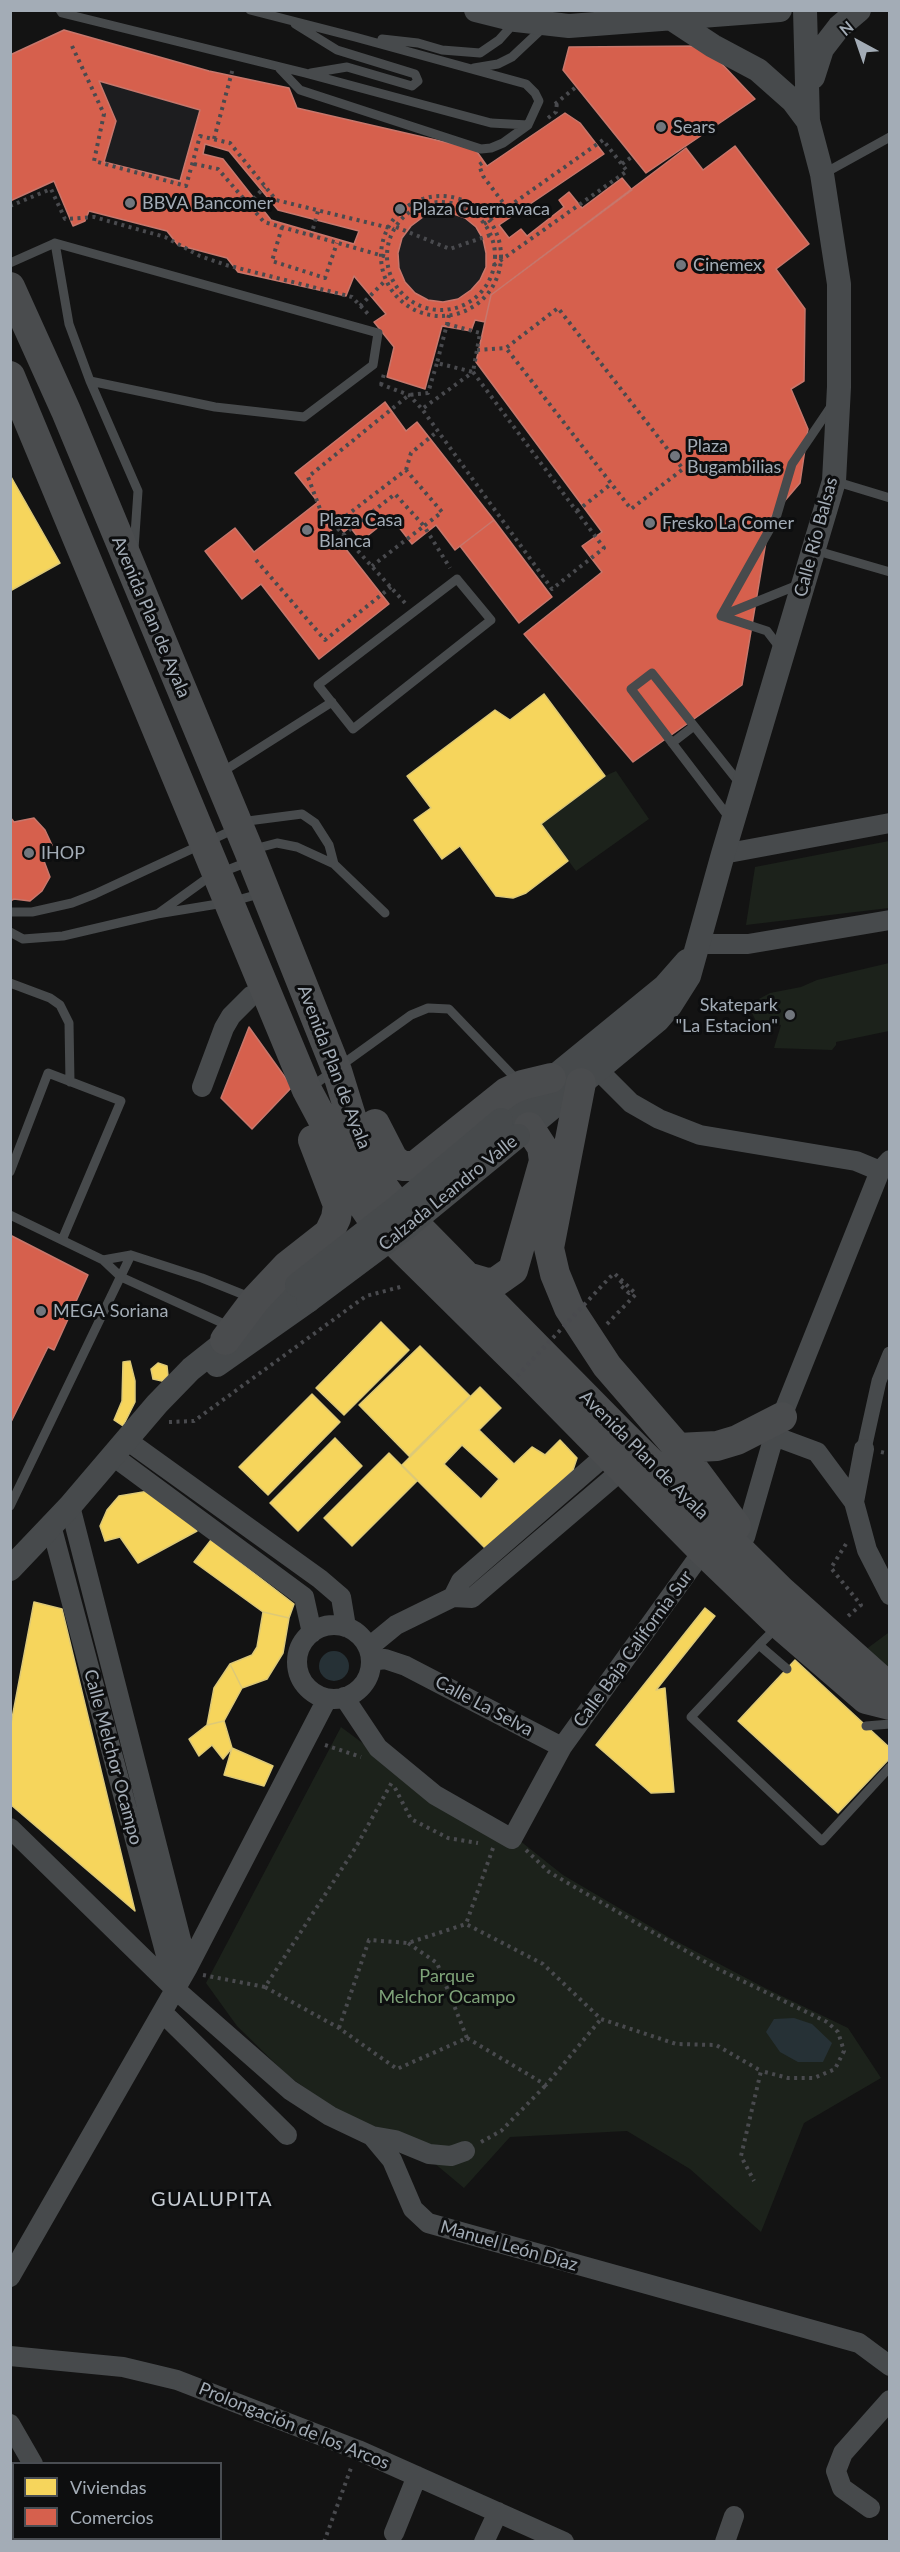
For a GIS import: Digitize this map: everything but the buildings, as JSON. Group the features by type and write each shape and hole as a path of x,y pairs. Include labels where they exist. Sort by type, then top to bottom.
{"main road":[{"name":"Avenida Plan de Ayala","path":"10,287 245,840 337,1071 354,1126 382,1185 397,1206 544,1353 616,1452 703,1551 884,1683 890,1691"},
{"name":"Avenida Plan de Ayala","path":"14,395 230,902 307,1090 331,1135 360,1201 373,1220 616,1452 786,1610 866,1699 890,1705"},
{"path":"265,991 272,991 287,1002 311,1042 362,1099 393,1159 402,1166 415,1166 507,1092 522,1085 551,1078"},
{"path":"590,1076 549,1248 555,1274 569,1308 603,1360 678,1448 745,1537 786,1610"},
{"path":"229,1334 255,1300 287,1266 329,1233 336,1218 338,1205 310,1132 307,1090"},
{"path":"470,1278 487,1283 496,1282 513,1270 544,1161 542,1147 516,1128"},
{"path":"544,1353 603,1360"},
{"path":"603,1360 616,1452"},
{"path":"678,1448 717,1446 778,1427"}],"street":[{"path":"476,10 516,20 569,26 780,10"},
{"name":"Calle Río Balsas","path":"699,944 732,822 834,481 839,395 839,284 822,174 808,121 805,10"},
{"path":"808,121 813,72 822,49 840,27 859,10"},
{"path":"672,19 712,46 758,70 793,101 808,121"},
{"path":"723,854 890,823"},
{"path":"699,944 748,944 890,920"},
{"name":"Calzada Leandro Valle","path":"157,1404 201,1377 303,1293 396,1208 590,1076 658,1020 689,976 699,944"},
{"name":"Calzada Leandro Valle","path":"516,1128 551,1078 665,986 684,966 699,944"},
{"path":"202,1087 224,1028 231,1016 251,996 265,991"},
{"path":"590,1076 605,1077 631,1103 669,1123 700,1135 885,1166 778,1427 745,1537"},
{"name":"Calzada Leandro Valle","path":"10,1569 70,1506 157,1404 191,1369 229,1334 303,1293"},
{"path":"890,1354 879,1381 854,1502 867,1550 890,1595"},
{"path":"778,1427 817,1452 854,1502"},
{"path":"128,1440 320,1578 341,1597 346,1627"},
{"path":"128,1440 304,1597 312,1633"},
{"path":"369,1655 396,1625 453,1598 461,1581 616,1452"},
{"name":"Calle Melchor Ocampo","path":"70,1506 183,1976"},
{"name":"Calle Melchor Ocampo","path":"51,1526 183,1976"},
{"name":"Calle Baja California Sur","path":"512,1839 562,1747 703,1551"},
{"path":"346,1627 361,1637 369,1655 370,1671 366,1682 359,1690 336,1698 316,1695 300,1676 297,1665 301,1647 312,1633 322,1628 346,1627"},
{"name":"Calle La Selva","path":"369,1655 405,1666 562,1747"},
{"path":"366,1682 405,1666"},
{"path":"10,2277 183,1976 307,1739 336,1698"},
{"path":"336,1698 378,1748 435,1795 512,1839"},
{"path":"10,1828 183,1976"},
{"name":"Manuel León Díaz","path":"183,1976 290,2090 330,2115 372,2136 392,2160 413,2209 428,2223 859,2343 889,2366"},
{"path":"162,2012 287,2135"},
{"path":"372,2136 395,2140 429,2154 451,2156 465,2151"},
{"name":"Prolongación de los Arcos","path":"10,2356 123,2367 177,2380 358,2450 564,2541"},
{"path":"870,2508 842,2488 836,2471 843,2453 890,2400"},
{"path":"10,2424 32,2462"},
{"path":"394,2533 417,2476"},
{"path":"484,2541 498,2512"},
{"path":"725,2541 734,2516"}],"lane":[{"path":"60,10 62,13 305,73 491,123 528,125"},
{"path":"250,10 356,36 526,84 539,101 528,125 503,143 481,149 300,90 279,67"},
{"path":"287,19 337,50 415,74 418,81 412,86 347,68 305,73"},
{"path":"356,36 418,43 442,50 480,53 499,40 516,20"},
{"path":"469,68 498,64 512,57 548,24"},
{"path":"822,174 890,138"},
{"path":"55,243 69,324 90,381 138,491 132,570"},
{"path":"10,263 55,243 378,333 373,365 304,417 215,407 90,381"},
{"path":"721,616 776,518 792,464 839,395"},
{"path":"834,481 890,498"},
{"path":"813,549 890,572"},
{"path":"457,579 491,620 353,729 318,685 457,579"},
{"path":"721,616 803,583"},
{"path":"721,616 767,631 783,652"},
{"path":"732,822 631,689 652,673 743,787"},
{"path":"217,775 332,702"},
{"path":"672,743 694,726"},
{"path":"157,914 217,873 245,840 302,814 315,823 329,845 334,864"},
{"path":"10,912 32,912 72,903 204,842 245,840 297,847 334,864 386,913"},
{"path":"10,932 23,939 63,936 157,914 230,902 265,893"},
{"path":"10,983 51,999 60,1005 69,1023 70,1082"},
{"path":"307,1090 337,1071 411,1015 428,1008 449,1009 522,1085"},
{"path":"10,1172 48,1073 121,1101 62,1240"},
{"path":"10,1215 103,1260 121,1277 229,1334"},
{"path":"103,1260 131,1255 202,1278 255,1300"},
{"path":"10,1506 131,1255"},
{"path":"786,1610 759,1645 691,1717 822,1841 890,1767"},
{"path":"759,1645 786,1669"},
{"path":"866,1726 890,1724"}],"path":[{"path":"72,46 104,114 94,161 186,186 200,136 214,139 230,143 276,200 394,229"},
{"path":"214,139 236,57"},
{"path":"484,224 603,140 627,171 494,264"},
{"path":"622,164 633,156"},
{"path":"486,160 480,165 483,176 507,208"},
{"path":"194,164 219,169 264,222 387,257"},
{"path":"248,204 265,187"},
{"path":"10,206 51,189 64,219 94,217 165,237 200,256 226,265 352,297 374,320"},
{"path":"447,196 466,201 482,212 495,228 501,247 500,267 494,286 481,301 464,312 449,315 425,315 407,306 393,292 386,280 381,255 384,236 390,224 408,205 427,197 447,196"},
{"path":"429,203 463,206 477,216 490,236 495,246 494,264 488,282 477,296 462,306 444,310 426,308 410,301 397,288 389,272 387,257 394,229 413,210 429,203"},
{"path":"311,236 318,210"},
{"path":"390,224 450,249 490,236"},
{"path":"282,227 272,261 325,278 336,243"},
{"path":"360,306 386,280"},
{"path":"477,350 506,348 558,308 683,469 631,509 506,348"},
{"path":"358,376 409,395 428,393 449,315"},
{"path":"422,409 473,372 480,333 447,324"},
{"path":"381,385 387,363"},
{"path":"409,395 422,409 552,589 604,548 473,372 437,363"},
{"path":"409,395 308,477 320,509 414,612"},
{"path":"334,525 406,470 411,453 438,431"},
{"path":"372,566 442,512 406,470"},
{"path":"577,512 612,484"},
{"path":"343,535 395,494 424,526 457,579"},
{"path":"256,560 325,640 391,587"},
{"path":"517,1376 614,1273 636,1294 603,1360"},
{"path":"128,1440 194,1421 366,1296"},
{"path":"840,1622 861,1605 831,1568 859,1524"},
{"path":"307,1739 369,1760"},
{"path":"385,1775 392,1782 411,1819 448,1838 494,1846 466,1924"},
{"path":"265,1987 356,1847 392,1782"},
{"path":"339,2028 369,1940 408,1943 466,1924 543,1964 601,2019 676,2044 716,2045 761,2072 788,2078 814,2078 835,2069 844,2051 838,2032 827,2022 716,1968 620,1914 549,1872 512,1839"},
{"path":"408,1943 437,1963 467,2038 546,2085"},
{"path":"183,1976 265,1987 339,2028 397,2069 467,2038"},
{"path":"465,2151 501,2131 546,2085 601,2019"},
{"path":"754,2181 741,2156 761,2072"},
{"path":"324,2541 358,2450"}],"shaded area":[{"path":"99,81 200,110 180,181 104,162 116,121"},
{"path":"442,213 467,220 479,232 486,257 479,282 467,294 442,301 417,294 405,282 398,257 405,232 417,220"},
{"path":"334,1651 345,1655 349,1666 345,1677 334,1681 323,1677 319,1666 323,1655"},
{"path":"794,2018 812,2024 832,2043 823,2062 798,2062 780,2052 766,2032 774,2019"}],"green space":[{"path":"616,771 649,819 576,871 541,824 605,776"},
{"path":"889,841 889,908 746,925 755,867"},
{"path":"889,963 889,1031 836,1042 832,1050 774,1048 781,1025 756,1021 750,1009 757,1000 770,993"},
{"path":"888,1633 890,1635 889,1681 857,1656"},
{"name":"Parque Melchor Ocampo","path":"341,1727 388,1762 519,1840 563,1875 670,1938 848,2028 881,2078 804,2123 761,2232 690,2169 627,2131 510,2137 464,2188 409,2142 346,2117 287,2075 237,2026 206,1983"}],"place":[{"name":"Sears","path":"661,127"},
{"name":"BBVA Bancomer","path":"130,203"},
{"name":"Plaza Cuernavaca","path":"400,209"},
{"name":"Cinemex","path":"681,265"},
{"name":"Plaza Bugambilias","path":"675,456"},
{"name":"Fresko La Comer","path":"650,523"},
{"name":"Plaza Casa Blanca","path":"307,530"},
{"name":"IHOP","path":"29,853"},
{"name":"Skatepark \"La Estacion\"","path":"790,1015"},
{"name":"MEGA Soriana","path":"41,1311"}],"district":[{"name":"GUALUPITA","path":"212,2200"}]}
